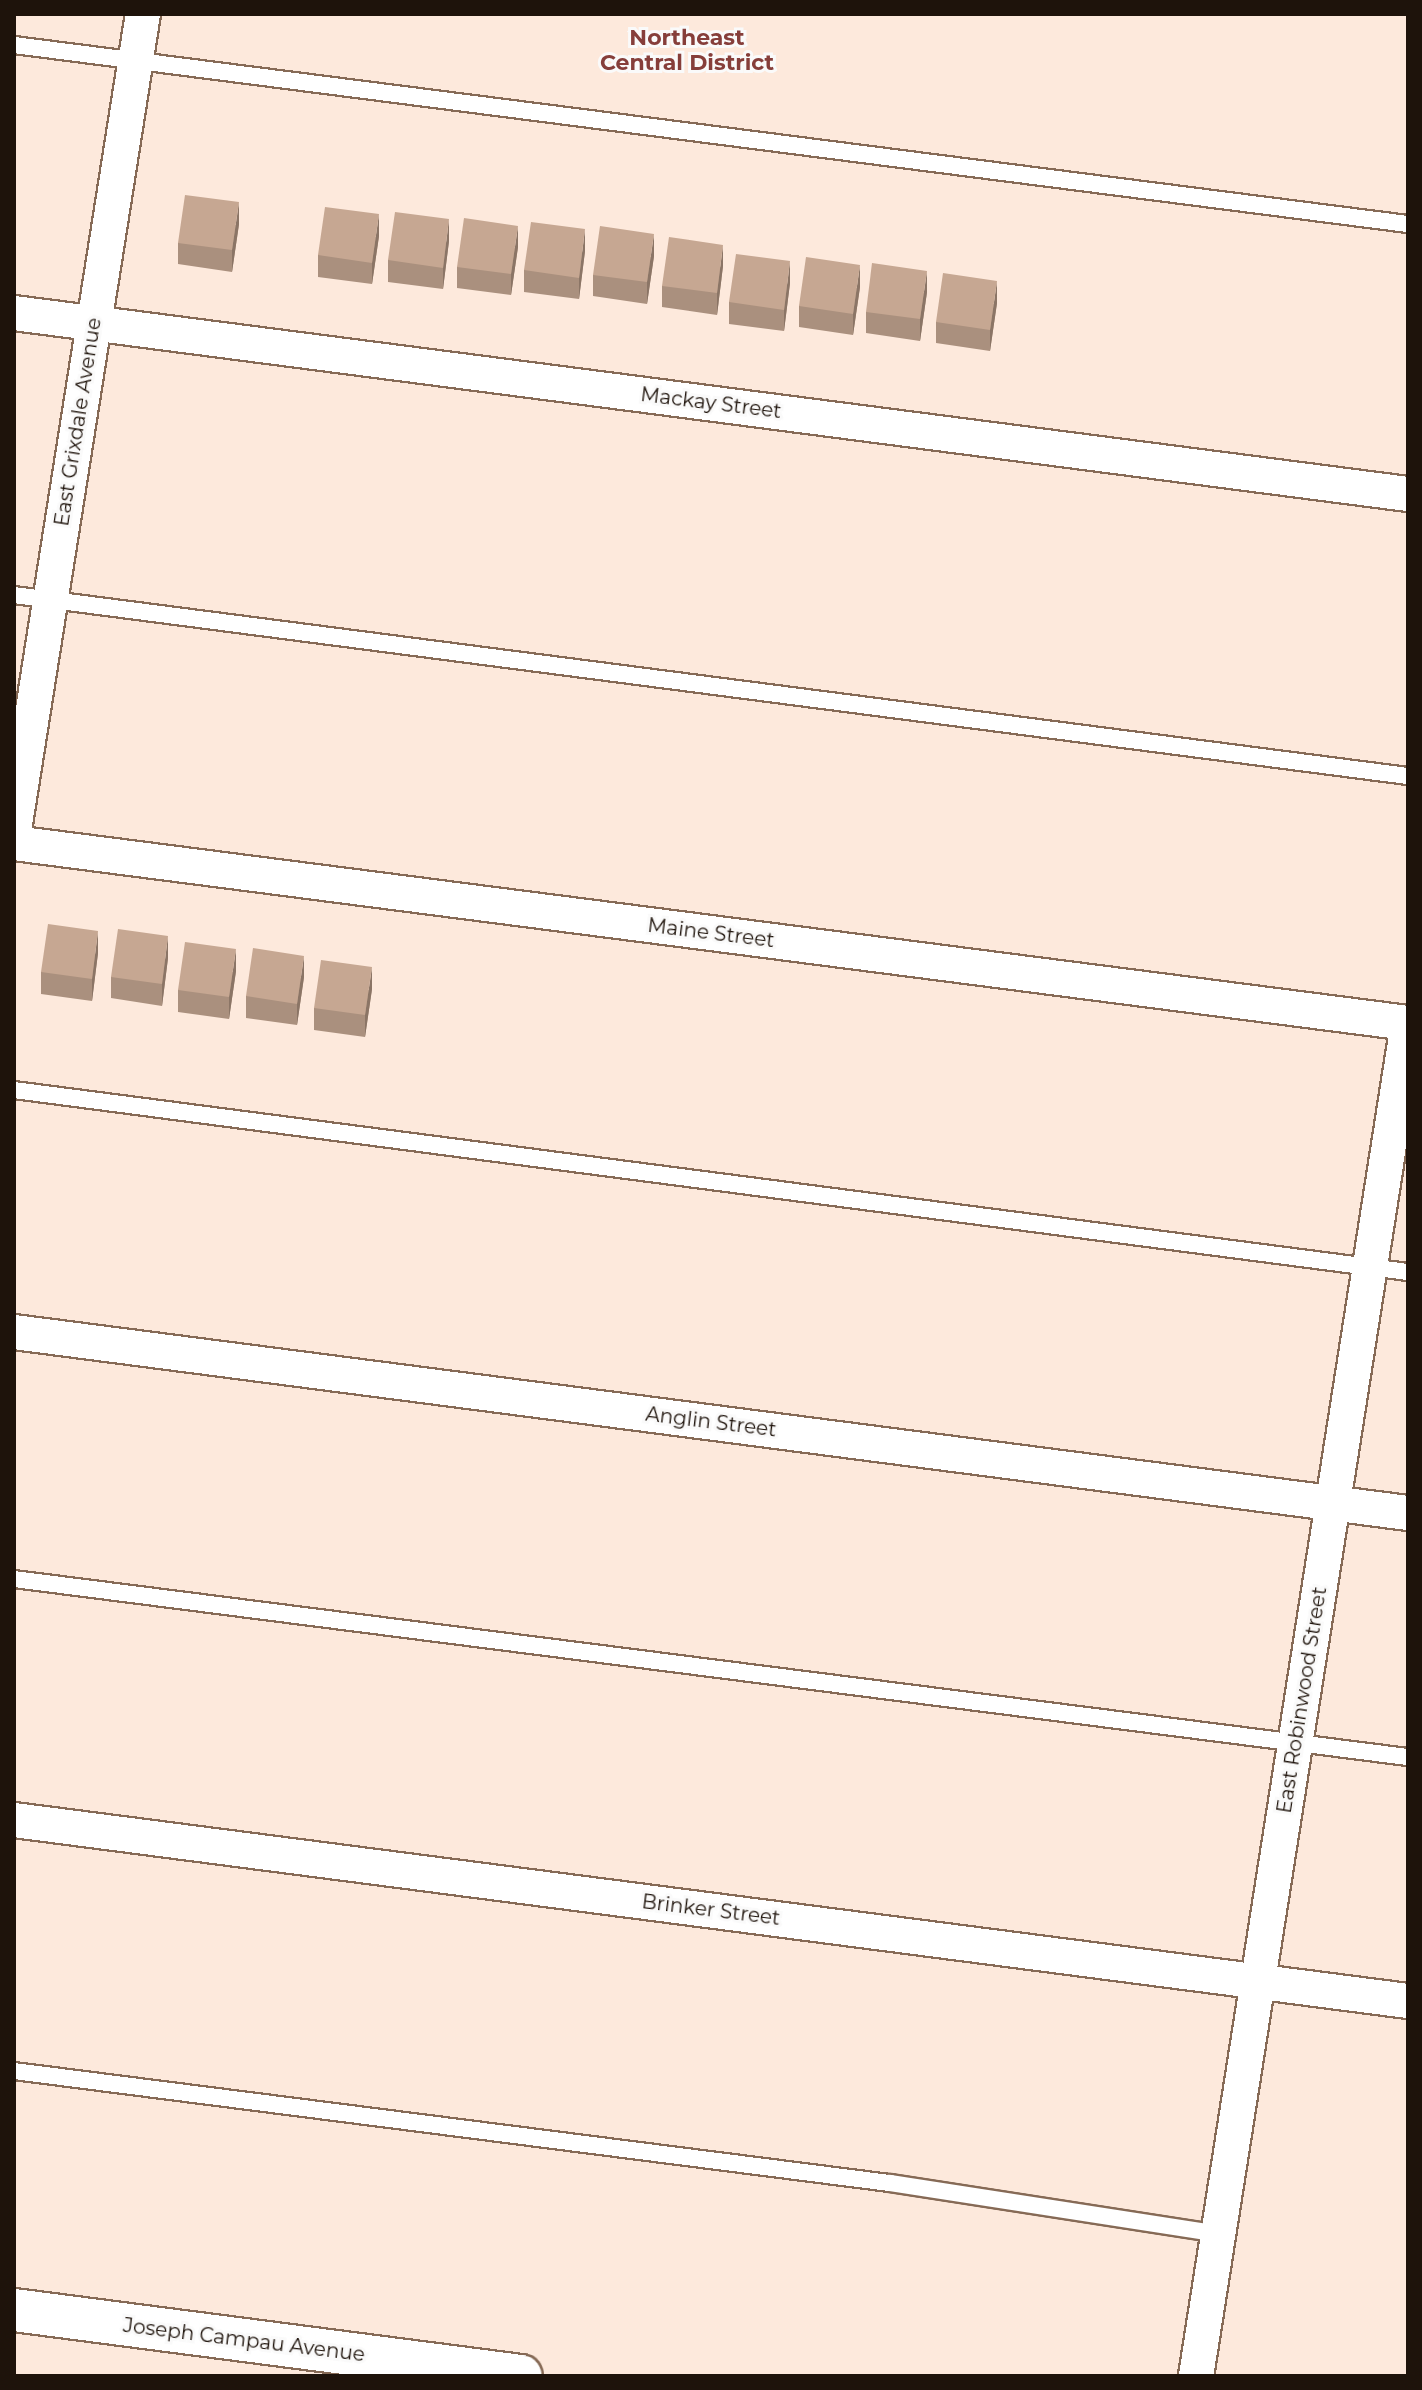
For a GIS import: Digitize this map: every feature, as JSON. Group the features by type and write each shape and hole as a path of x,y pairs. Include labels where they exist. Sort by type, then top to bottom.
{"street":[{"name":"East Grixdale Avenue","path":"14,830 143,14"},
{"name":"Mackay Street","path":"14,313 1408,494"},
{"name":"Maine Street","path":"14,843 1408,1024"},
{"name":"East Robinwood Street","path":"1196,2376 1408,1024"},
{"name":"Anglin Street","path":"14,1332 1408,1513"},
{"name":"Brinker Street","path":"14,1820 1408,2001"},
{"name":"Joseph Campau Avenue","path":"14,2310 497,2374"}],"lane":[{"path":"14,45 1408,224"},
{"path":"14,595 1408,776"},
{"path":"14,1090 1408,1272"},
{"path":"14,1579 1408,1757"},
{"path":"14,2071 890,2183 1218,2234"}],"building":[{"path":"185,195 239,202 232,250 178,243"},
{"path":"325,207 379,214 372,263 318,255"},
{"path":"395,212 449,219 443,268 388,260"},
{"path":"464,218 518,226 511,274 457,267"},
{"path":"531,222 585,229 579,278 524,270"},
{"path":"600,226 654,234 647,282 593,275"},
{"path":"669,237 723,245 717,293 662,286"},
{"path":"736,254 790,261 784,310 729,302"},
{"path":"806,257 860,265 853,314 799,306"},
{"path":"872,263 927,271 920,319 866,312"},
{"path":"943,273 997,281 990,330 936,322"},
{"path":"48,924 98,931 92,979 41,972"},
{"path":"118,929 168,936 162,984 111,977"},
{"path":"185,942 236,949 229,997 178,990"},
{"path":"253,948 304,956 297,1004 246,996"},
{"path":"321,960 372,967 365,1015 314,1008"}],"district":[{"name":"Northeast Central District","path":"687,50"}]}
